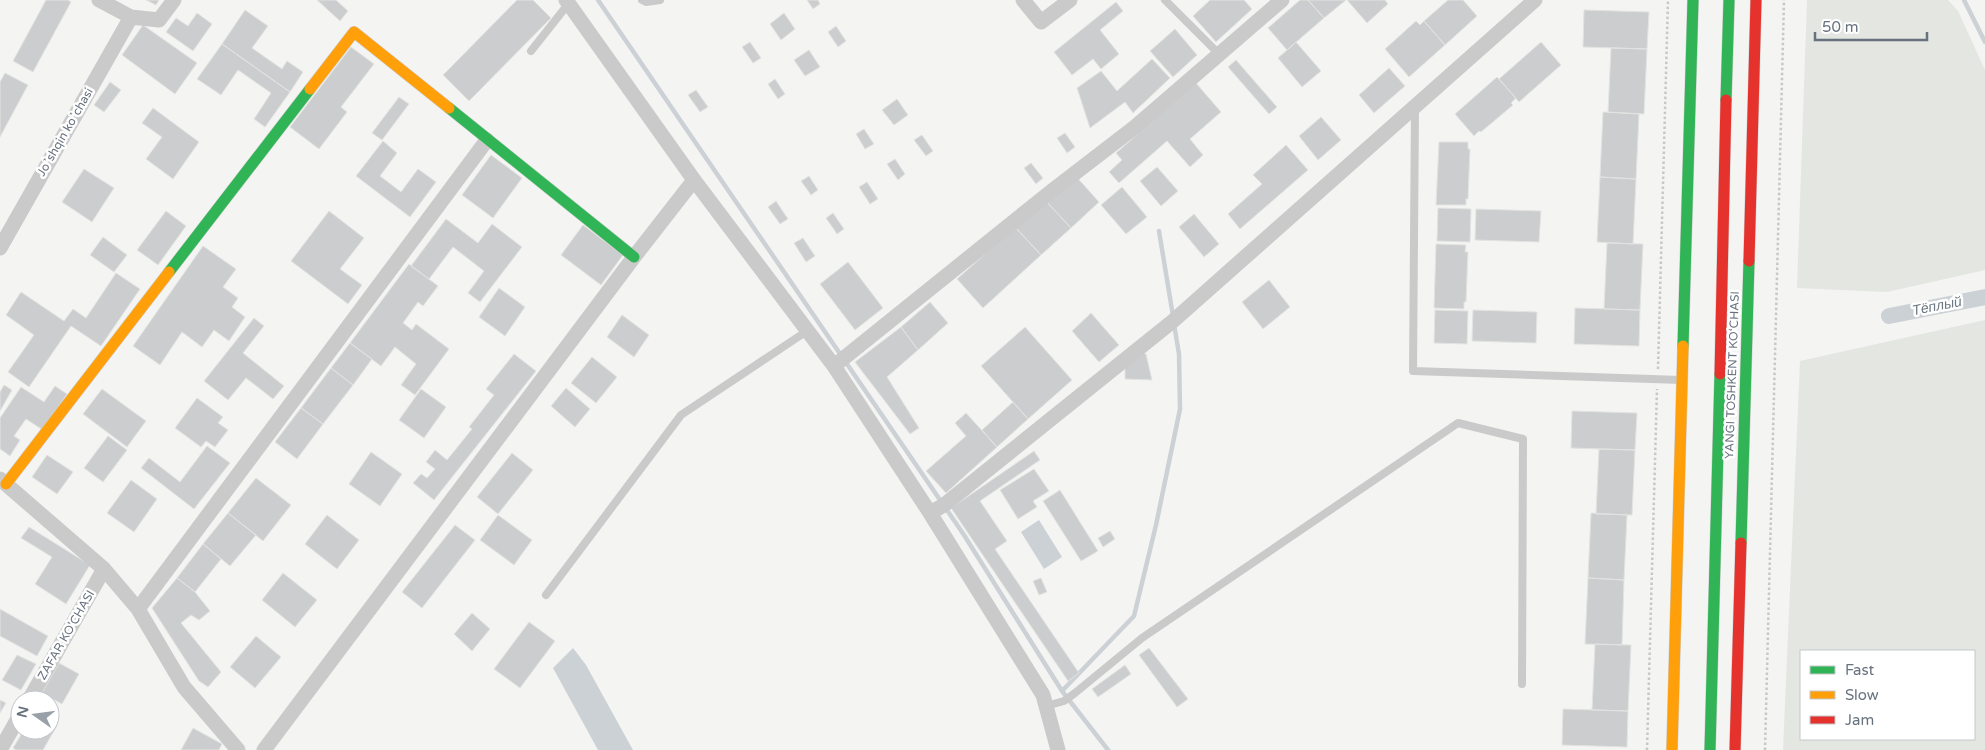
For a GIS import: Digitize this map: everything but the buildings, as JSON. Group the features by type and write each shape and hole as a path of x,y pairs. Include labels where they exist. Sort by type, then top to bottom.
{"main road":[{"path":"1672,750 1693,0"},
{"name":"YANGI TOSHKENT KO‘CHASI","path":"1710,750 1729,0"},
{"name":"YANGI TOSHKENT KO‘CHASI","path":"1735,750 1756,0"},
{"path":"3,482 354,32 634,257"}],"street":[{"path":"99,0 131,17 160,20 174,0"},
{"path":"1023,0 1041,22 1070,0"},
{"path":"841,361 1053,190 1135,127 1282,0"},
{"path":"930,514 944,506 1173,321 1535,0"},
{"path":"567,2 694,180 807,331 841,361 930,514 1043,695 1058,750"},
{"name":"Joʼshqin koʼchasi","path":"0,248 131,17"},
{"path":"138,609 487,140"},
{"path":"264,750 634,257 694,180"},
{"path":"3,482 104,569 138,609 184,687 236,749"},
{"name":"ZAFAR KO'CHASI","path":"35,690 104,569"},
{"path":"0,750 10,732"}],"lane":[{"path":"642,0 646,2 660,0"},
{"path":"1165,0 1219,54"},
{"path":"531,51 567,2"},
{"path":"1415,107 1413,371 1682,380"},
{"path":"546,595 681,415 807,331"},
{"path":"1046,706 1064,701 1142,638 1458,423 1523,439 1522,684"}],"path":[{"path":"1765,750 1784,0"}],"shaded area":[{"path":"1807,0 1948,0 1958,11 1985,70 1985,270 1887,292 1797,288"},
{"path":"1985,320 1985,750 1783,750 1800,361"},
{"path":"1039,520 1062,557 1044,569 1021,532"},
{"path":"573,648 586,665 633,750 598,750 553,668"}],"waterway":[{"path":"598,0 964,535 1062,691 1108,750"},
{"path":"1964,0 1985,42"},
{"path":"1159,231 1173,316"},
{"name":"Тёплый","path":"1889,316 1985,297"},
{"path":"1062,691 1134,616 1156,525 1180,409 1179,354 1174,324"}],"traffic: fast":[{"path":"1683,346 1693,0"},
{"path":"1726,100 1729,0"},
{"path":"169,272 310,89"},
{"path":"449,108 634,257"},
{"path":"1741,543 1749,261"},
{"path":"1710,750 1720,374"}],"traffic: slow":[{"path":"310,89 354,32 449,108"},
{"path":"6,484 169,272"},
{"path":"1672,750 1683,346"}],"traffic: jam":[{"path":"1749,261 1756,0"},
{"path":"1720,374 1726,100"},
{"path":"1735,750 1741,543"}]}
